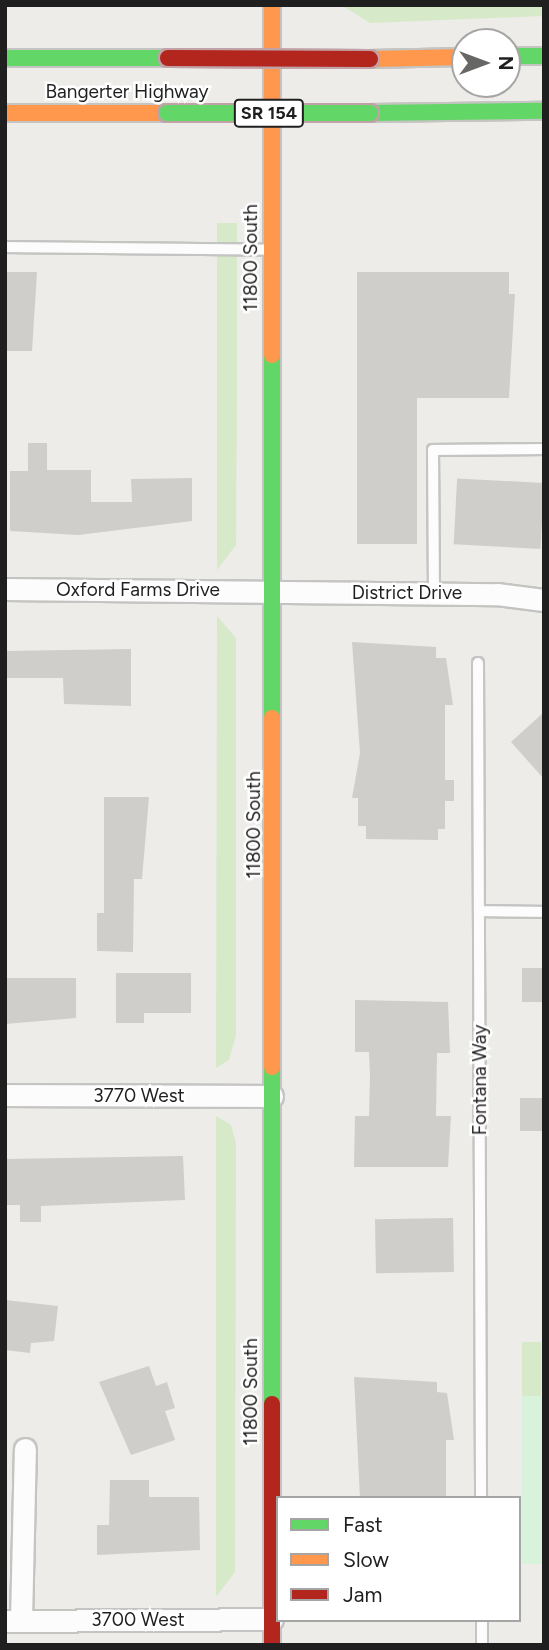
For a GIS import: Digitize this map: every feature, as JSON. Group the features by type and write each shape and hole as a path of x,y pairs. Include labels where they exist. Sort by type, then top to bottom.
{"main road":[{"name":"11800 South","path":"272,5 272,1645"},
{"path":"521,56 544,56"},
{"name":"Bangerter Highway","path":"5,58 451,57"},
{"name":"Bangerter Highway","path":"5,113 544,111"}],"street":[{"name":"Oxford Farms Drive","path":"5,589 271,591"},
{"name":"District Drive","path":"271,591 434,593 544,600"},
{"name":"3770 West","path":"5,1095 272,1097"},
{"path":"13,1621 25,1449"},
{"name":"3700 West","path":"13,1621 272,1619"}],"lane":[{"path":"5,247 272,250"},
{"path":"434,593 433,450 544,449"},
{"name":"Fontana Way","path":"478,663 481,1496"},
{"path":"479,911 544,912"},
{"path":"482,1622 482,1645"}],"green space":[{"path":"341,5 544,5 544,16 370,23"},
{"path":"217,223 237,223 237,387 236,545 217,570"},
{"path":"217,616 236,638 236,1035 229,1060 216,1068"},
{"path":"216,1116 231,1125 236,1144 235,1572 216,1597"},
{"path":"522,1342 541,1342 541,1462 522,1462"},
{"path":"522,1396 544,1396 544,1564 522,1564"}],"building":[{"path":"5,272 37,272 32,351 5,351"},
{"path":"357,272 509,272 509,294 515,294 509,398 417,398 417,544 357,544"},
{"path":"28,443 47,443 47,470 91,470 91,502 132,502 131,479 192,478 192,521 78,535 10,531 10,471 28,471"},
{"path":"457,478 544,483 541,549 454,544"},
{"path":"352,642 436,647 436,658 446,658 453,705 445,705 445,780 454,780 454,801 445,801 445,829 438,829 438,840 366,839 366,826 358,826 358,798 352,798 360,753"},
{"path":"131,649 131,706 64,704 63,678 5,678 5,651"},
{"path":"544,712 544,779 511,742"},
{"path":"104,797 149,797 142,879 134,879 133,952 97,951 97,913 104,913"},
{"path":"522,968 544,968 544,1002 522,1002"},
{"path":"116,973 191,973 191,1013 144,1013 144,1023 116,1023"},
{"path":"6,978 76,978 76,1018 5,1024"},
{"path":"355,1000 448,1002 450,1053 437,1053 436,1116 451,1116 448,1167 354,1167 355,1116 369,1116 370,1075 369,1052 355,1052"},
{"path":"520,1098 544,1098 544,1131 520,1131"},
{"path":"183,1156 185,1200 41,1206 41,1222 20,1222 20,1205 5,1205 5,1159"},
{"path":"453,1218 454,1272 376,1273 375,1219"},
{"path":"5,1300 58,1306 54,1341 31,1343 30,1353 5,1350"},
{"path":"149,1366 156,1386 167,1382 175,1408 165,1411 175,1440 131,1455 99,1382"},
{"path":"354,1377 437,1382 437,1392 447,1393 454,1440 446,1440 446,1496 360,1496"},
{"path":"110,1480 149,1480 149,1497 199,1497 200,1550 97,1555 97,1525 109,1525"}],"traffic: fast":[{"path":"521,56 544,56"},
{"path":"5,58 168,58"},
{"path":"370,113 544,111"},
{"path":"167,113 370,113"},
{"path":"272,355 272,718"},
{"path":"272,1067 272,1404"}],"traffic: slow":[{"path":"272,5 272,355"},
{"path":"370,59 451,57"},
{"path":"5,113 167,113"},
{"path":"272,718 272,1067"}],"traffic: jam":[{"path":"168,58 370,59"},
{"path":"272,1404 272,1645"}]}
